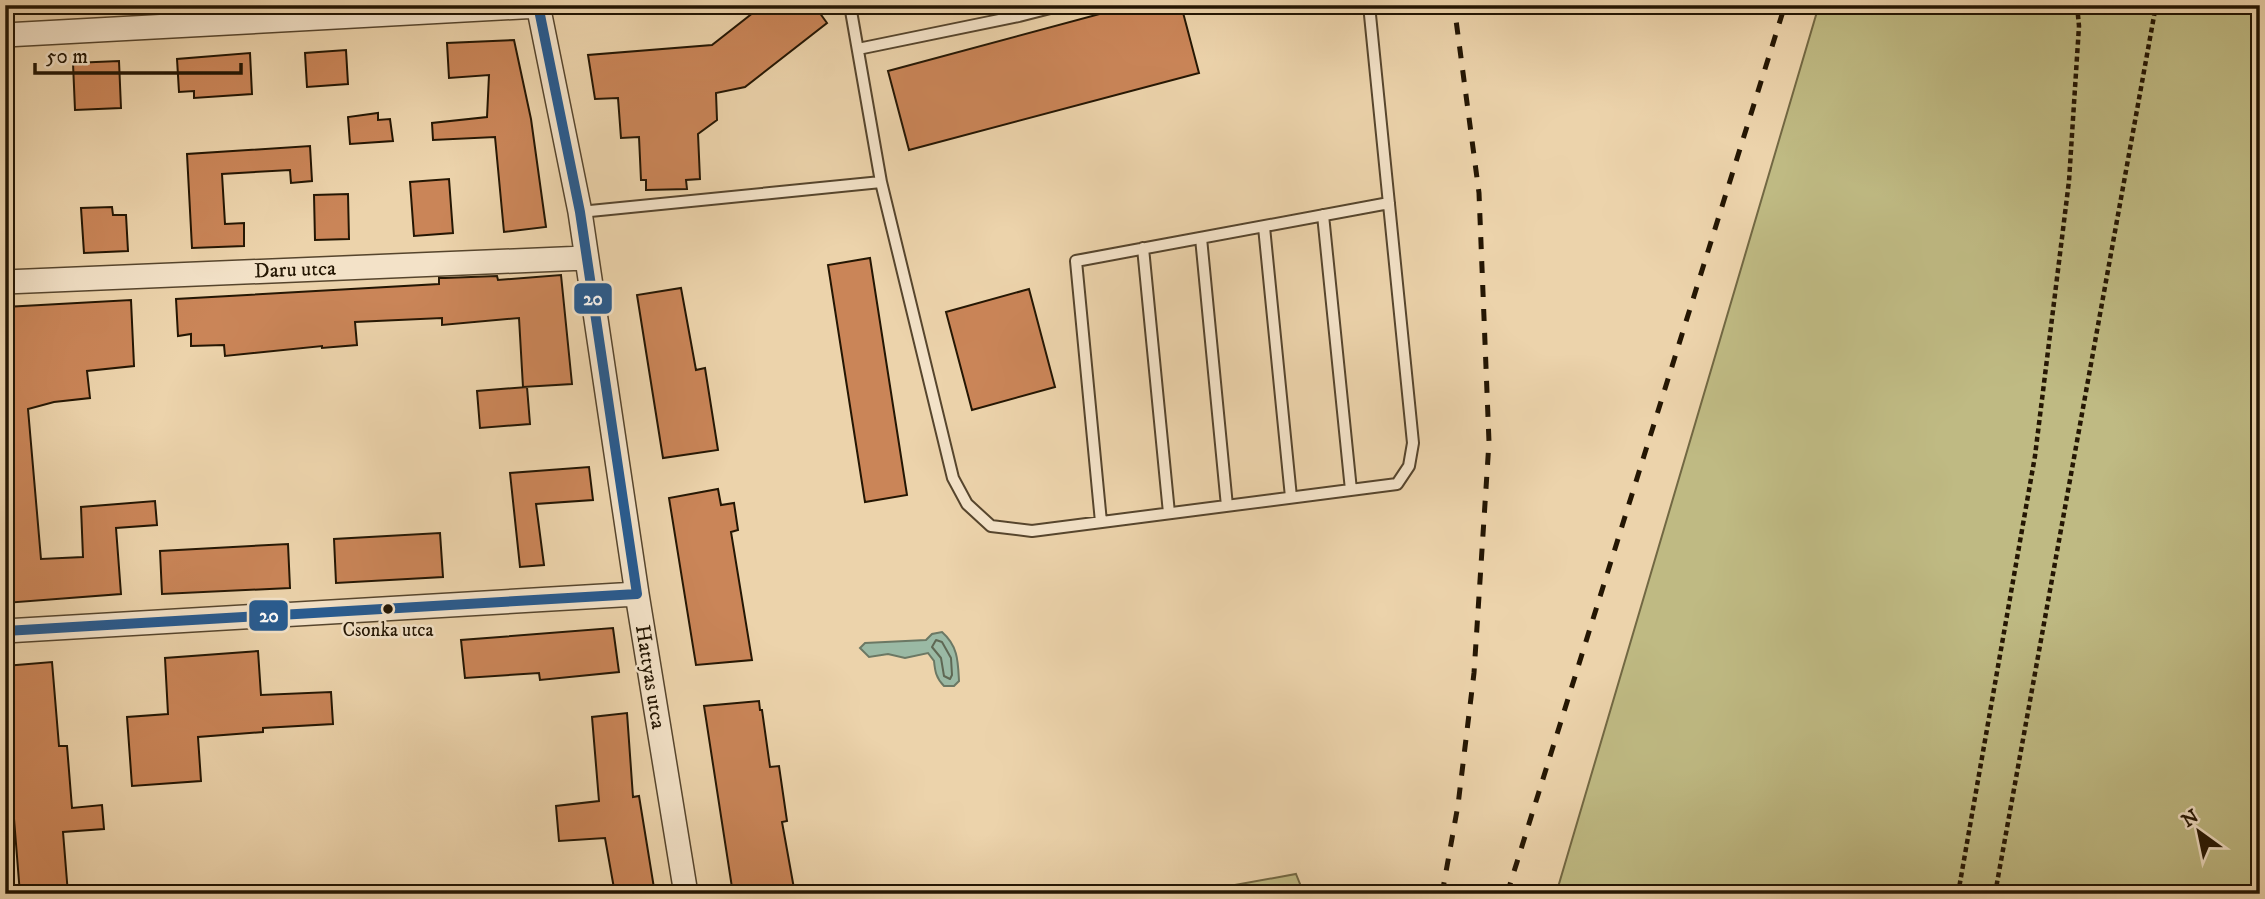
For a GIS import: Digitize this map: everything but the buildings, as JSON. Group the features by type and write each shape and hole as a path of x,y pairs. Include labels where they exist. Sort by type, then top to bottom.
{"street":[{"path":"5,35 540,5"},
{"name":"Hattyas utca","path":"540,5 580,212 637,594 686,894"},
{"name":"Daru utca","path":"5,282 585,258"},
{"path":"5,631 637,594"}],"lane":[{"path":"846,5 851,11 881,182 953,478 967,505 991,526 1032,531 1397,484 1409,466 1413,443 1369,5"},
{"path":"858,49 1062,5"},
{"path":"580,212 881,182"},
{"path":"1101,522 1076,261 1389,203"},
{"path":"1323,215 1351,490"},
{"path":"1264,227 1291,497"},
{"path":"1201,238 1227,506"},
{"path":"1143,248 1169,513"}],"path":[{"path":"1958,894 2035,456 2069,181 2079,26 2077,5"},
{"path":"1995,894 2156,5"}],"shaded area":[{"path":"1819,5 2260,5 2260,894 1556,894"},
{"path":"1296,874 1304,894 1185,894"}],"water":[{"path":"942,632 956,654 959,681 954,686 944,686 941,683 934,661 928,653 905,658 888,654 869,657 860,648 865,643 926,640 932,634"}],"railway":[{"path":"1442,894 1458,805 1474,673 1489,442 1479,193 1454,5"},
{"path":"1507,894 1785,5"}],"transit line":[{"name":"20","path":"538,5 580,212 637,594"},
{"name":"20","path":"5,631 637,594"}],"place":[{"name":"Csonka utca","path":"388,609"}]}
